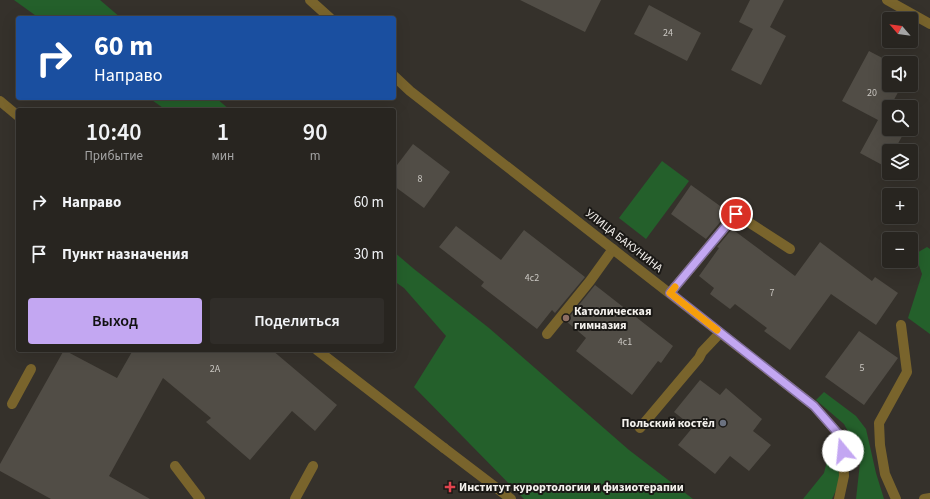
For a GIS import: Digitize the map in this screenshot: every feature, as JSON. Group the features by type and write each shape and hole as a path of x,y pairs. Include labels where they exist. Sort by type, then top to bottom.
{"street":[{"path":"310,0 328,16"},
{"path":"887,0 930,24"},
{"name":"УЛИЦА БАКУНИНА","path":"396,78 410,91 814,406 842,438 844,476 840,499"},
{"path":"0,101 16,114"},
{"path":"670,293 736,214 790,249"},
{"path":"548,334 613,249"},
{"path":"896,499 886,474 880,445 879,423 907,372 901,326"},
{"path":"640,428 720,332"},
{"path":"320,352 511,499"},
{"path":"12,404 31,369"},
{"path":"175,466 200,499"},
{"path":"295,499 313,466"},
{"path":"924,499 930,498"}],"green space":[{"path":"14,0 100,0 119,16 36,16"},
{"path":"152,100 218,100 228,108 163,108"},
{"path":"662,161 689,181 646,239 619,218"},
{"path":"927,247 930,249 930,334 908,318 922,274 918,263 918,252"},
{"path":"396,254 489,328 629,450 693,499 524,499 414,387 446,336 404,288 396,282"},
{"path":"824,392 856,416 866,429 876,473 884,499 856,499 860,463 854,443 844,424 816,400"},
{"path":"826,455 837,459 840,482 832,499 803,499 824,473"}],"building":[{"path":"520,0 601,0 585,32"},
{"path":"750,0 784,0 770,27 786,36 761,85 731,70 753,29 739,22"},
{"path":"649,5 701,33 687,61 634,34"},
{"path":"869,51 882,58 882,92 898,92 894,100 882,100 882,136 902,136 898,144 882,144 882,165 860,153 878,120 842,101"},
{"path":"413,144 450,172 424,208 396,187 396,166"},
{"path":"691,185 727,211 706,239 671,214"},
{"name":"Католическая гимназия","path":"456,226 501,260 524,230 585,277 555,313 552,310 537,329 481,286 484,282 439,247"},
{"path":"732,229 795,276 820,242 872,281 875,277 898,293 876,325 831,294 790,350 764,331 767,328 735,304 730,309 710,294 714,288 699,276 719,248 717,247"},
{"path":"595,285 673,346 661,363 658,361 632,395 576,351 586,338 566,321"},
{"path":"859,331 898,358 864,405 825,377"},
{"path":"63,352 68,352 117,378 132,352 274,352 337,405 315,431 292,411 250,460 206,422 211,418 163,378 109,476 150,499 51,499 0,471 0,464"},
{"name":"Польский костёл","path":"700,380 720,395 726,388 762,419 753,431 771,445 749,471 730,456 715,474 678,445 693,427 674,412"}],"slow traffic":[{"path":"675,287 670,293 717,330"}],"place":[{"name":"Католическая гимназия","path":"566,318"},
{"name":"Польский костёл","path":"723,423"},
{"name":"Институт курортологии и физиотерапии","path":"450,487"}],"route":[{"path":"736,214 670,293 814,406 842,438 843,451"}]}
